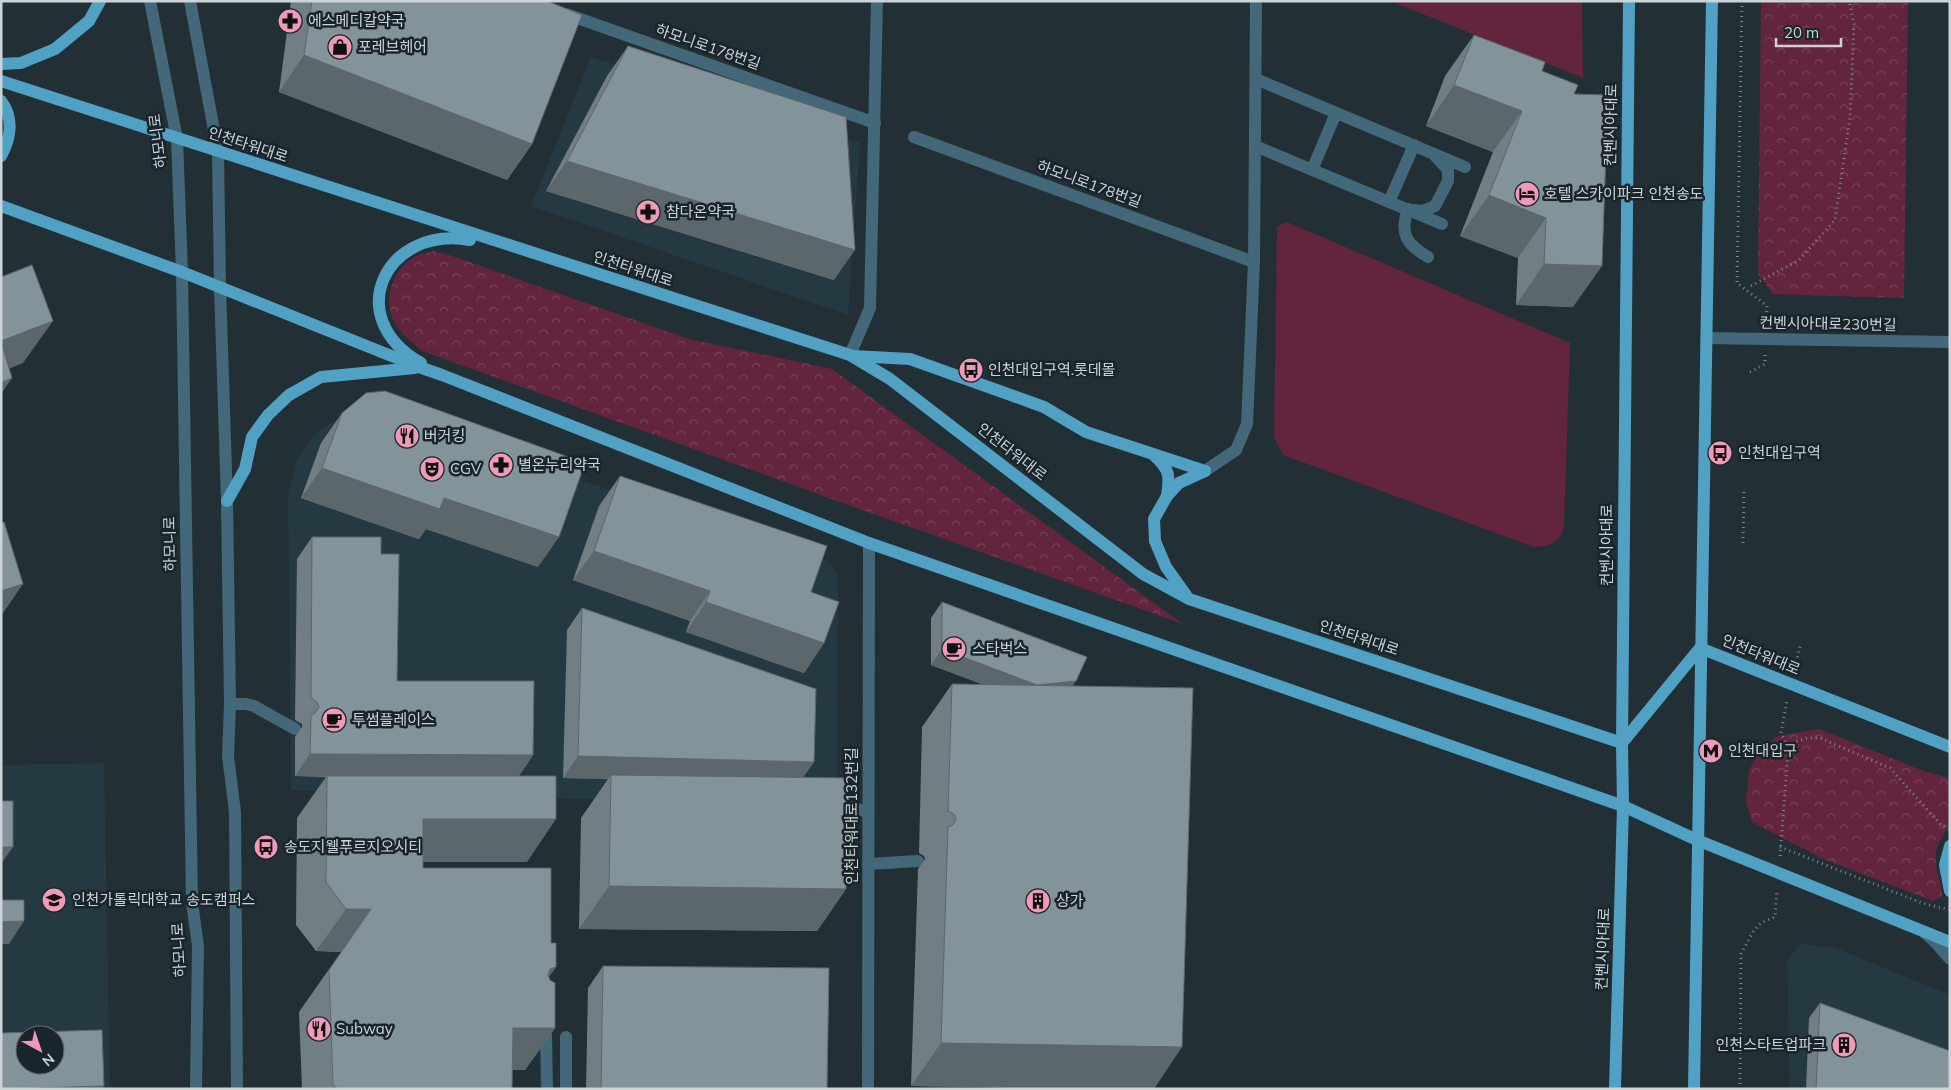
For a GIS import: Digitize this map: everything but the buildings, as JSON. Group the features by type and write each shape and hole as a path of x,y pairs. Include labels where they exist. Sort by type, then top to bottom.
{"main road":[{"path":"1,64 21,63 55,49 89,21 100,1"},
{"name":"컨벤시아대로","path":"1615,1089 1623,806 1629,1"},
{"path":"1694,1089 1712,1"},
{"name":"인천타워대로","path":"1,82 850,356 890,379 1143,574 1189,599 1622,743 1700,648 1950,747"},
{"path":"1,101 9,115 11,126 9,137 1,156"},
{"path":"1,206 182,272 419,368 442,375 869,543 1623,806 1697,840 1950,942"},
{"path":"442,375 412,358 396,343 387,330 379,311 378,294 383,277 395,261 412,248 429,241 446,238 463,239 512,248"},
{"path":"850,356 910,360 1044,407 1086,432 1205,471"},
{"path":"227,501 245,469 252,437 268,415 289,395 321,377 419,368"},
{"path":"1152,454 1165,466 1170,478 1167,496"},
{"path":"1189,599 1166,567 1155,541 1154,519 1167,496 1179,484 1205,471"},
{"path":"1950,846 1945,865 1950,891"}],"street":[{"name":"하모니로","path":"150,1 177,139 182,272 192,903 198,946 196,1089"},
{"path":"190,1 218,152 227,501 230,704 228,756 236,812 237,1089"},
{"path":"850,356 870,308 877,1"},
{"path":"1205,471 1236,450 1247,424 1254,262 1256,1"},
{"name":"하모니로178번길","path":"557,11 875,123"},
{"path":"1256,79 1465,167"},
{"path":"1312,170 1336,113"},
{"name":"하모니로178번길","path":"914,137 1254,262"},
{"path":"1389,202 1414,145"},
{"path":"1255,146 1442,224"},
{"path":"1405,208 1423,211 1436,206 1448,181 1448,170 1439,158 1426,150"},
{"path":"1405,208 1404,234 1413,247 1428,257"},
{"name":"컨벤시아대로230번길","path":"1706,338 1950,342"},
{"name":"인천타워대로132번길","path":"868,1089 869,543"},
{"path":"230,704 254,706 295,729"},
{"path":"824,800 868,812"},
{"path":"868,864 918,862"},
{"path":"1924,932 1936,942 1950,959"},
{"path":"535,1020 542,1026 546,1036 547,1089"},
{"path":"566,1037 566,1089"}],"path":[{"path":"1742,1 1737,283 1767,306"},
{"path":"1751,286 1800,260 1835,220 1850,118 1854,24 1849,1"},
{"path":"1750,372 1765,364"},
{"path":"1743,543 1744,489"},
{"path":"1740,1089 1741,954 1753,932 1762,923 1775,917 1788,745 1781,733 1790,684 1800,646"},
{"path":"1788,745 1807,738 1820,738 1890,768 1942,826"},
{"path":"1780,847 1922,903 1950,910"}],"shaded area":[{"path":"591,57 860,143 848,315 531,206"},
{"path":"346,417 403,422 827,561 834,568 838,577 837,807 291,790 288,494 296,462 305,447 316,433 330,423"},
{"name":"인천가톨릭대학교 송도캠퍼스","path":"104,763 110,1089 1,1089 1,765"},
{"path":"1800,944 1834,947 1950,995 1950,1089 1790,1089 1787,961"}],"green space":[{"path":"1390,1 1582,1 1583,78"},
{"path":"1761,1 1908,1 1904,298 1773,294 1758,274"},
{"path":"1287,222 1570,343 1564,527 1557,541 1550,545 1534,547 1283,455 1274,437 1277,226"},
{"path":"433,251 689,339 832,369 1183,624 422,351 396,325 390,311 389,301 393,283 403,266 418,255"},
{"path":"1819,729 1926,772 1950,778 1950,822 1936,850 1936,867 1943,896 1933,901 1823,859 1752,822 1746,800 1749,771 1760,749 1778,736"}],"place":[{"name":"에스메디칼약국","path":"290,21"},
{"name":"포레브헤어","path":"340,47"},
{"name":"호텔 스카이파크 인천송도","path":"1527,194"},
{"name":"참다온약국","path":"648,212"},
{"name":"인천대입구역.롯데몰","path":"971,370"},
{"name":"버거킹","path":"407,436"},
{"name":"인천대입구역","path":"1720,453"},
{"name":"별온누리약국","path":"501,465"},
{"name":"CGV","path":"432,469"},
{"name":"스타벅스","path":"954,649"},
{"name":"투썸플레이스","path":"334,720"},
{"name":"인천대입구","path":"1711,751"},
{"name":"송도지웰푸르지오시티","path":"266,847"},
{"name":"인천가톨릭대학교 송도캠퍼스","path":"54,900"},
{"name":"상가","path":"1038,901"},
{"name":"Subway","path":"319,1029"},
{"name":"인천스타트업파크","path":"1844,1045"}]}
